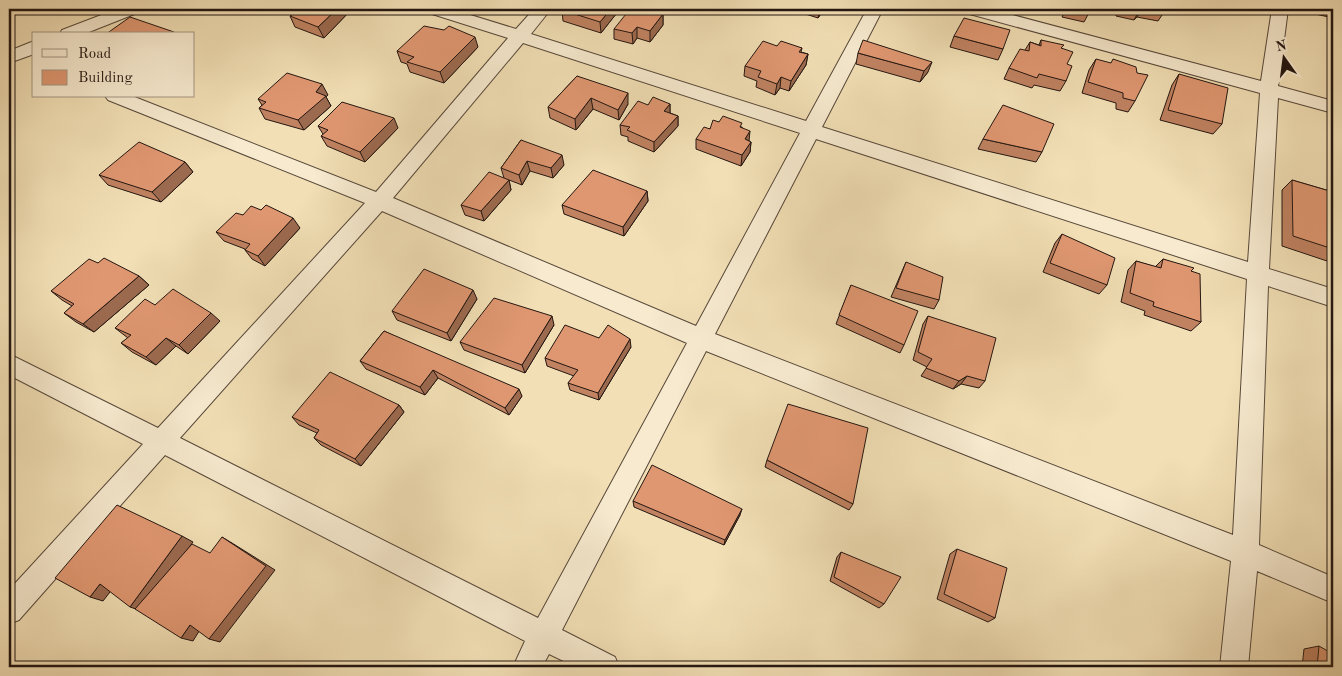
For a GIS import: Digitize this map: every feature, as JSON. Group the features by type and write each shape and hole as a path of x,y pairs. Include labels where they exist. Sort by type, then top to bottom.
{"street":[{"path":"73,32 131,9"},
{"path":"435,9 1333,298"},
{"path":"9,610 379,201 543,9"},
{"path":"527,667 875,9"},
{"path":"972,9 1333,107"},
{"path":"1234,667 1245,553 1269,90 1280,9"},
{"path":"10,56 32,48"},
{"path":"10,56 32,63"},
{"path":"119,98 379,201 702,339 1245,553 1333,590"},
{"path":"9,364 159,442 605,667"}],"building":[{"path":"337,9 318,27 290,16 296,12 292,10"},
{"path":"563,9 611,9 600,22"},
{"path":"630,9 643,9 663,14 650,31 637,27 632,33 614,29"},
{"path":"1078,9 1091,9 1090,12"},
{"path":"130,17 174,32 109,32"},
{"path":"964,18 1010,30 1003,49 954,36"},
{"path":"424,26 444,30 449,26 475,37 440,72 407,62 414,57 397,51"},
{"path":"863,40 932,62 924,71 858,53"},
{"path":"1041,40 1064,45 1061,48 1073,52 1067,64 1072,66 1066,81 1039,74 1037,78 1009,68 1020,49 1029,51 1030,42 1041,46"},
{"path":"763,41 777,46 781,41 802,48 799,52 808,54 791,81 781,77 777,84 758,77 761,71 745,66"},
{"path":"1096,59 1111,63 1113,59 1136,67 1137,73 1148,75 1135,101 1123,98 1123,93 1088,82"},
{"path":"287,73 322,84 316,92 326,96 298,120 259,108 266,102 258,99"},
{"path":"1179,74 1228,88 1222,124 1168,110"},
{"path":"577,76 628,93 618,110 591,98 575,119 548,107"},
{"path":"653,97 670,104 664,111 678,116 654,142 627,130 630,127 620,125 638,101 648,105"},
{"path":"342,102 394,118 360,152 321,136 328,130 318,126"},
{"path":"1003,105 1054,124 1042,152 983,139"},
{"path":"723,116 742,123 740,127 750,131 745,139 751,142 742,155 696,139 704,127 710,129 713,120 719,122"},
{"path":"521,140 562,155 551,168 527,161 519,175 501,168"},
{"path":"139,142 185,162 152,192 99,175"},
{"path":"593,170 647,191 623,227 562,205"},
{"path":"489,172 509,180 481,211 461,205"},
{"path":"1292,180 1333,192 1333,249 1293,236"},
{"path":"266,205 293,218 258,256 245,250 250,244 216,232 236,213 243,215 251,206 261,210"},
{"path":"1062,234 1115,258 1107,285 1050,263"},
{"path":"104,258 139,276 83,324 64,313 74,304 51,291 89,259 98,263"},
{"path":"1163,259 1194,268 1191,271 1200,274 1201,322 1153,306 1154,302 1130,293 1136,261 1161,268"},
{"path":"906,262 943,277 939,300 896,288"},
{"path":"424,269 473,290 447,333 392,311"},
{"path":"851,285 918,311 904,345 839,315"},
{"path":"173,289 211,313 179,345 166,338 146,357 121,343 131,335 115,328 145,299 155,305"},
{"path":"494,298 552,316 522,365 460,342"},
{"path":"928,316 996,338 985,381 967,376 959,381 926,368 932,359 918,352"},
{"path":"565,325 599,338 608,325 630,339 598,393 568,383 578,370 545,358"},
{"path":"384,331 519,389 505,408 433,370 420,387 360,361"},
{"path":"330,372 399,405 355,459 314,438 319,430 292,417"},
{"path":"788,404 868,428 853,504 767,460"},
{"path":"652,465 742,509 725,540 633,501"},
{"path":"117,505 182,536 130,607 100,584 90,597 55,578"},
{"path":"222,537 266,566 209,639 190,625 181,638 135,609 192,544 210,553"},
{"path":"957,549 1007,568 995,618 944,594"},
{"path":"841,552 901,577 884,604 834,577"},
{"path":"1319,646 1333,654 1333,667 1317,667"}]}
